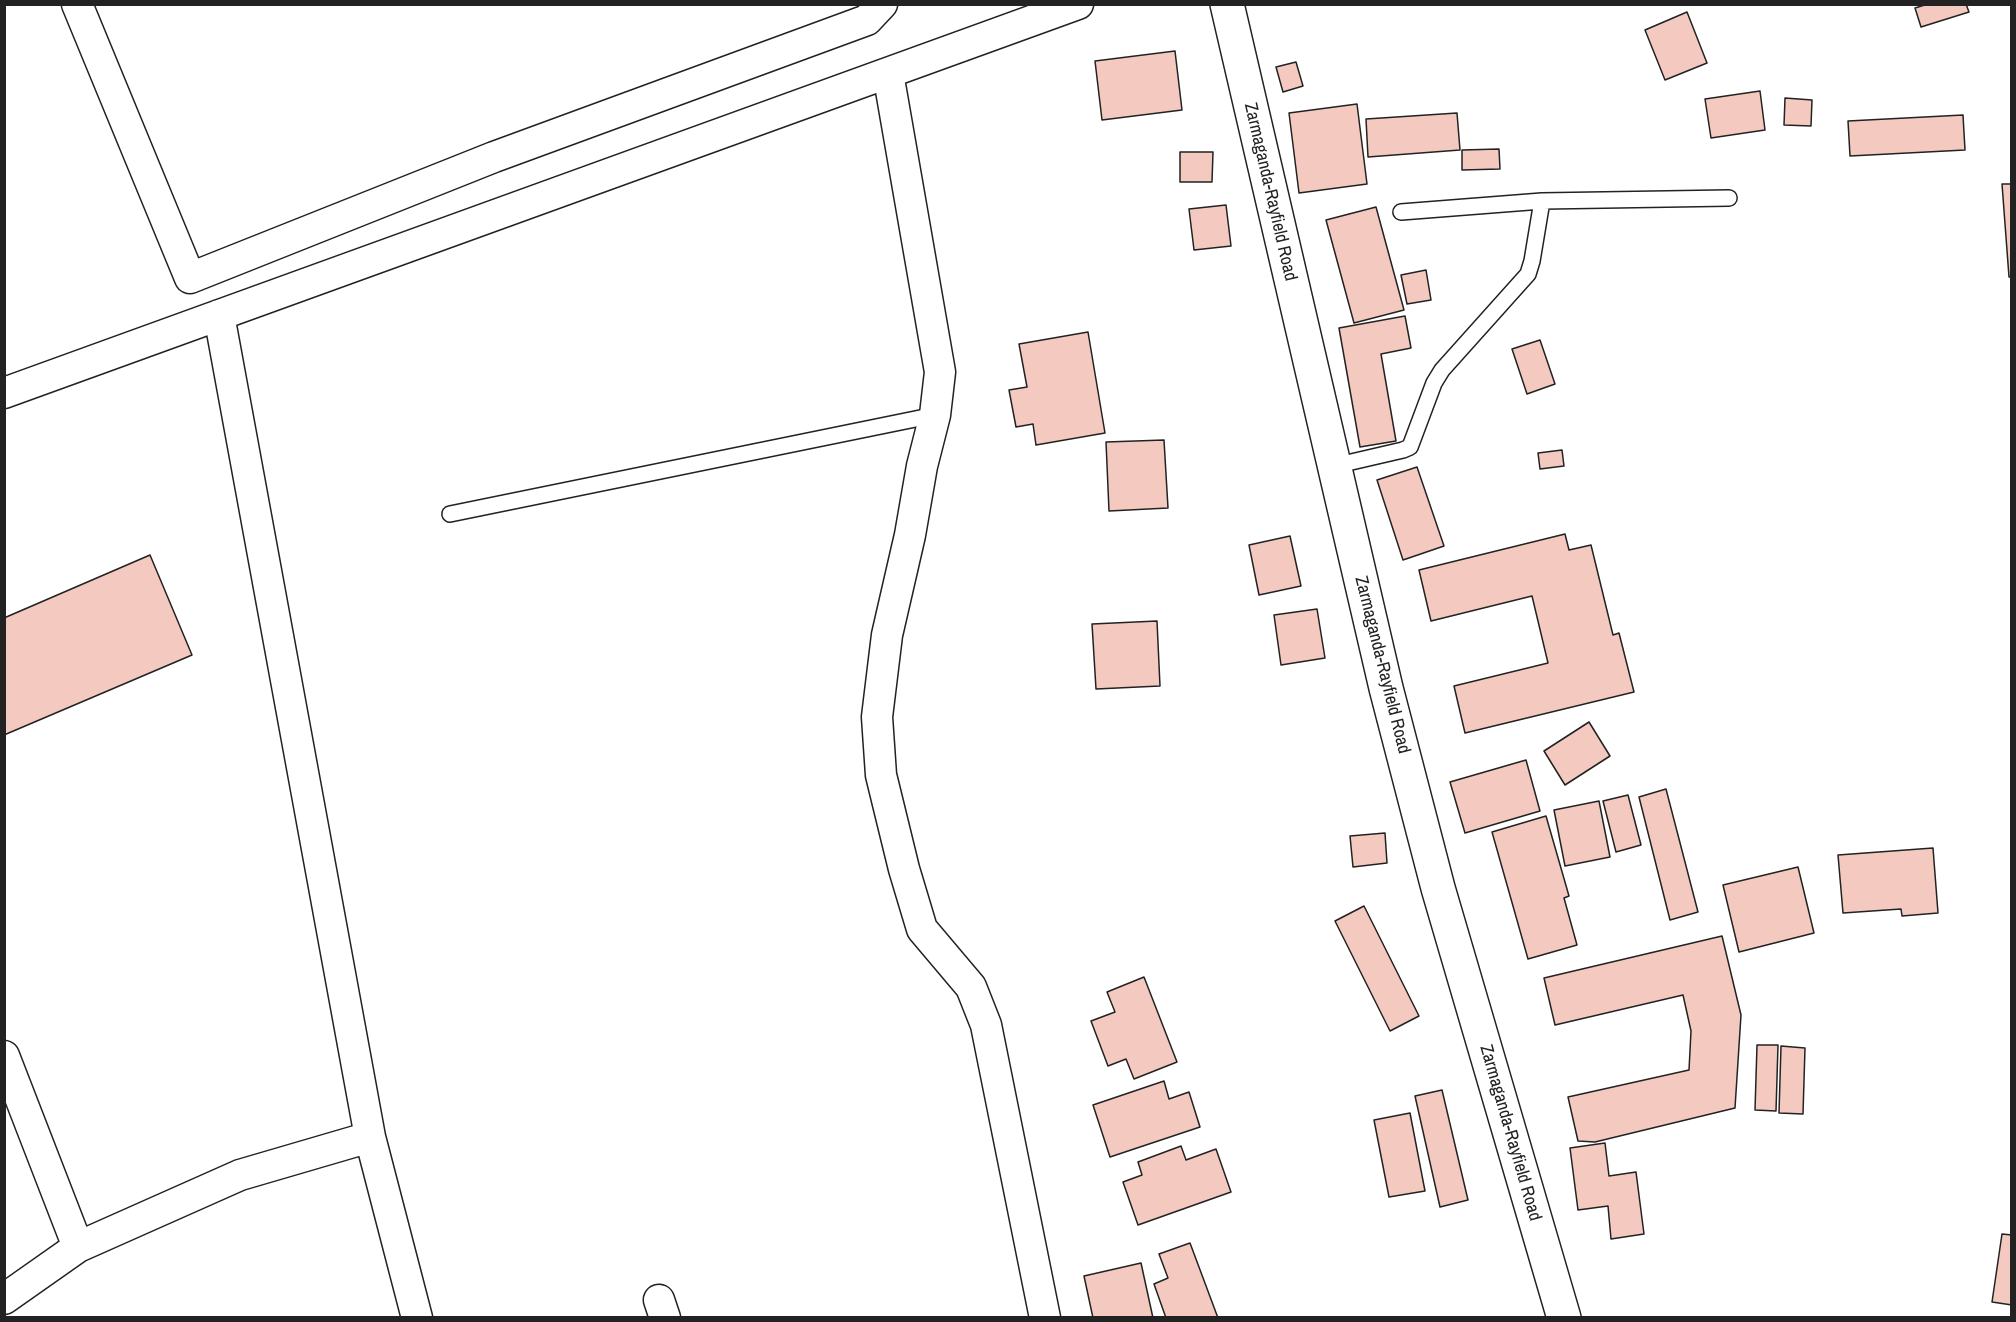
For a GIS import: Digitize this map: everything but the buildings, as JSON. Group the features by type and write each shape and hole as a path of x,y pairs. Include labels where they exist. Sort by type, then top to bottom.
{"street":[{"path":"77,4 190,278 494,157 867,20 882,4"},
{"path":"4,393 1078,4"},
{"name":"Zarmaganda-Rayfield Road","path":"1227,4 1386,688 1438,888 1564,1317"},
{"path":"888,73 940,372 935,415 922,466 910,535 887,635 877,717 881,775 904,869 922,929 971,987 986,1025 1045,1317"},
{"path":"219,315 370,1137 417,1317"},
{"path":"4,1056 78,1247"},
{"path":"4,1299 78,1247 240,1175 370,1137"}],"lane":[{"path":"1401,212 1542,201 1729,198"},
{"path":"1334,466 1410,447 1434,383 1442,370 1528,274 1542,201"},
{"path":"450,514 935,415"}]}
